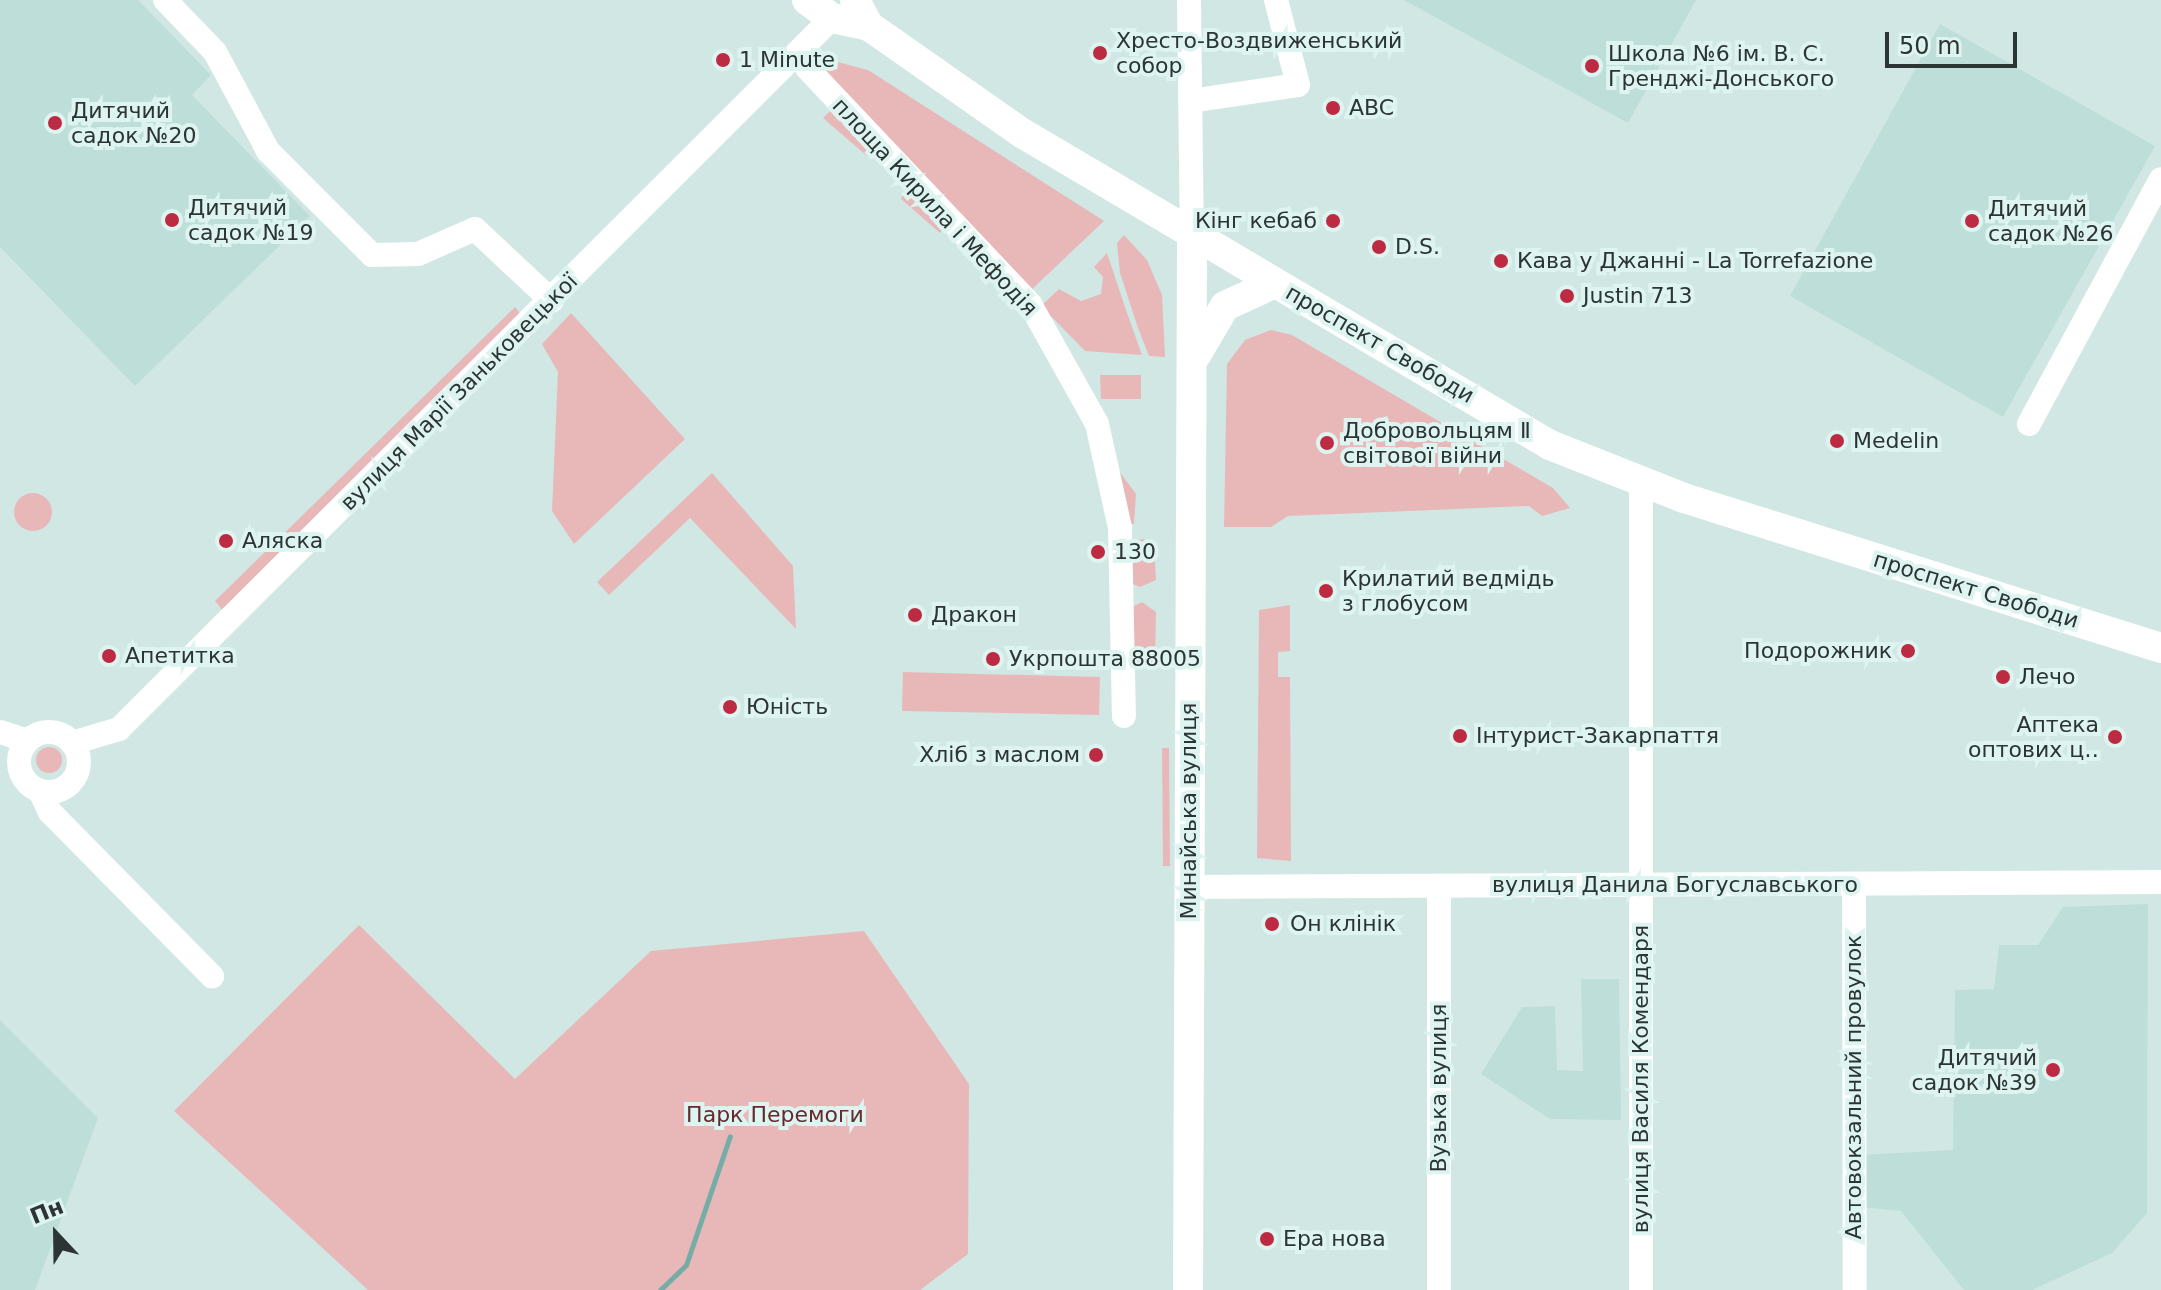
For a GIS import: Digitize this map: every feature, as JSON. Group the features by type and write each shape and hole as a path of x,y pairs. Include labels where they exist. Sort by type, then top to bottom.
{"main road":[{"name":"проспект Свободи","path":"807,0 852,15 1022,133 1550,445 1641,483 2161,648"},
{"name":"Минайська вулиця","path":"1188,1290 1192,235"},
{"path":"1191,368 1209,323 1225,306 1275,283"}],"street":[{"path":"165,0 219,62 268,151 372,255 418,254 475,229 552,301"},
{"path":"1189,0 1192,235"},
{"path":"1190,101 1298,85 1276,0"},
{"name":"вулиця Марії Заньковецької","path":"72,743 119,729 552,301 852,15"},
{"name":"площа Кирила і Мефодія","path":"807,68 1030,304 1097,424 1120,528 1124,716"},
{"path":"2029,424 2161,179"},
{"name":"вулиця Василя Комендаря","path":"1641,483 1641,1290"},
{"path":"0,732 28,741 55,733 72,743 79,761 74,779 59,791 40,791"},
{"path":"28,741 19,767 40,791 50,812 212,976"},
{"name":"вулиця Данила Богуславського","path":"1189,887 2161,882"},
{"name":"Автовокзальний провулок","path":"1854,884 1855,1290"},
{"name":"Вузька вулиця","path":"1439,886 1439,1290"}],"shaded area":[{"name":"Дитячий садок №19","path":"0,0 138,0 211,75 192,95 310,216 135,386 0,247"},
{"name":"Школа №6 ім. В. С. Гренджі-Донського","path":"1404,0 1696,0 1628,123"},
{"name":"Дитячий садок №26","path":"1940,24 2155,146 2003,417 1790,296"},
{"name":"Дитячий садок №39","path":"2148,904 2147,1213 2112,1253 2032,1290 1964,1290 1901,1211 1861,1207 1861,1155 1953,1150 1955,990 1994,989 1999,945 2038,945 2063,907"},
{"path":"1581,979 1619,979 1621,1120 1550,1119 1481,1074 1522,1007 1555,1006 1557,1070 1583,1071"},
{"path":"0,1020 98,1118 35,1290 0,1290"}],"green space":[{"path":"826,59 868,70 1104,221 1028,293 812,64"},
{"path":"833,108 871,152 867,156 823,118"},
{"path":"905,188 945,228 940,233 901,199"},
{"path":"1124,235 1147,260 1162,295 1165,357 1149,356 1138,328 1120,273 1117,243"},
{"path":"1107,253 1142,355 1085,351 1041,306 1059,289 1081,301 1101,294 1103,277 1094,267"},
{"path":"515,307 523,317 224,612 215,601"},
{"path":"571,313 685,439 574,544 552,511 558,372 542,344"},
{"path":"1271,330 1292,335 1553,488 1570,508 1542,516 1529,506 1288,516 1271,527 1224,527 1227,364 1245,340"},
{"path":"1100,375 1141,375 1141,399 1101,399"},
{"path":"1119,471 1136,494 1134,524 1126,523"},
{"path":"712,473 793,566 796,629 690,518 609,595 597,582"},
{"path":"33,493 47,498 52,512 47,526 33,531 19,526 14,512 19,498"},
{"path":"1144,539 1154,546 1156,580 1140,587 1128,582 1131,541"},
{"path":"1142,602 1156,612 1155,660 1141,668 1132,666 1132,607"},
{"path":"1290,605 1290,651 1278,652 1278,677 1290,677 1291,861 1257,858 1259,610"},
{"path":"903,672 1100,677 1099,715 902,711"},
{"path":"49,747 58,751 62,760 58,769 49,773 40,769 36,760 40,751"},
{"path":"1162,748 1169,748 1170,866 1163,866"},
{"name":"Парк Перемоги","path":"359,925 515,1079 651,951 864,931 969,1084 968,1254 920,1290 368,1290 174,1111"}],"waterway":[{"path":"660,1290 686,1265 730,1136"}],"place":[{"name":"Хресто-Воздвиженський собор","path":"1100,53"},
{"name":"1 Minute","path":"723,60"},
{"name":"Школа №6 ім. В. С. Гренджі-Донського","path":"1592,66"},
{"name":"ABC","path":"1333,108"},
{"name":"Дитячий садок №20","path":"55,123"},
{"name":"Дитячий садок №19","path":"172,220"},
{"name":"Кінг кебаб","path":"1333,221"},
{"name":"Дитячий садок №26","path":"1972,221"},
{"name":"D.S.","path":"1379,247"},
{"name":"Кава у Джанні - La Torrefazione","path":"1501,261"},
{"name":"Justin 713","path":"1567,296"},
{"name":"Medelin","path":"1837,441"},
{"name":"Добровольцям Ⅱ світової війни","path":"1327,443"},
{"name":"Аляска","path":"226,541"},
{"name":"130","path":"1098,552"},
{"name":"Крилатий ведмідь з глобусом","path":"1326,591"},
{"name":"Дракон","path":"915,615"},
{"name":"Подорожник","path":"1908,651"},
{"name":"Апетитка","path":"109,656"},
{"name":"Укрпошта 88005","path":"993,659"},
{"name":"Лечо","path":"2003,677"},
{"name":"Юність","path":"730,707"},
{"name":"Інтурист-Закарпаття","path":"1460,736"},
{"name":"Аптека оптових ц‥","path":"2115,737"},
{"name":"Хліб з маслом","path":"1096,755"},
{"name":"Он клінік","path":"1272,924"},
{"name":"Дитячий садок №39","path":"2053,1070"},
{"name":"Ера нова","path":"1267,1239"}]}
